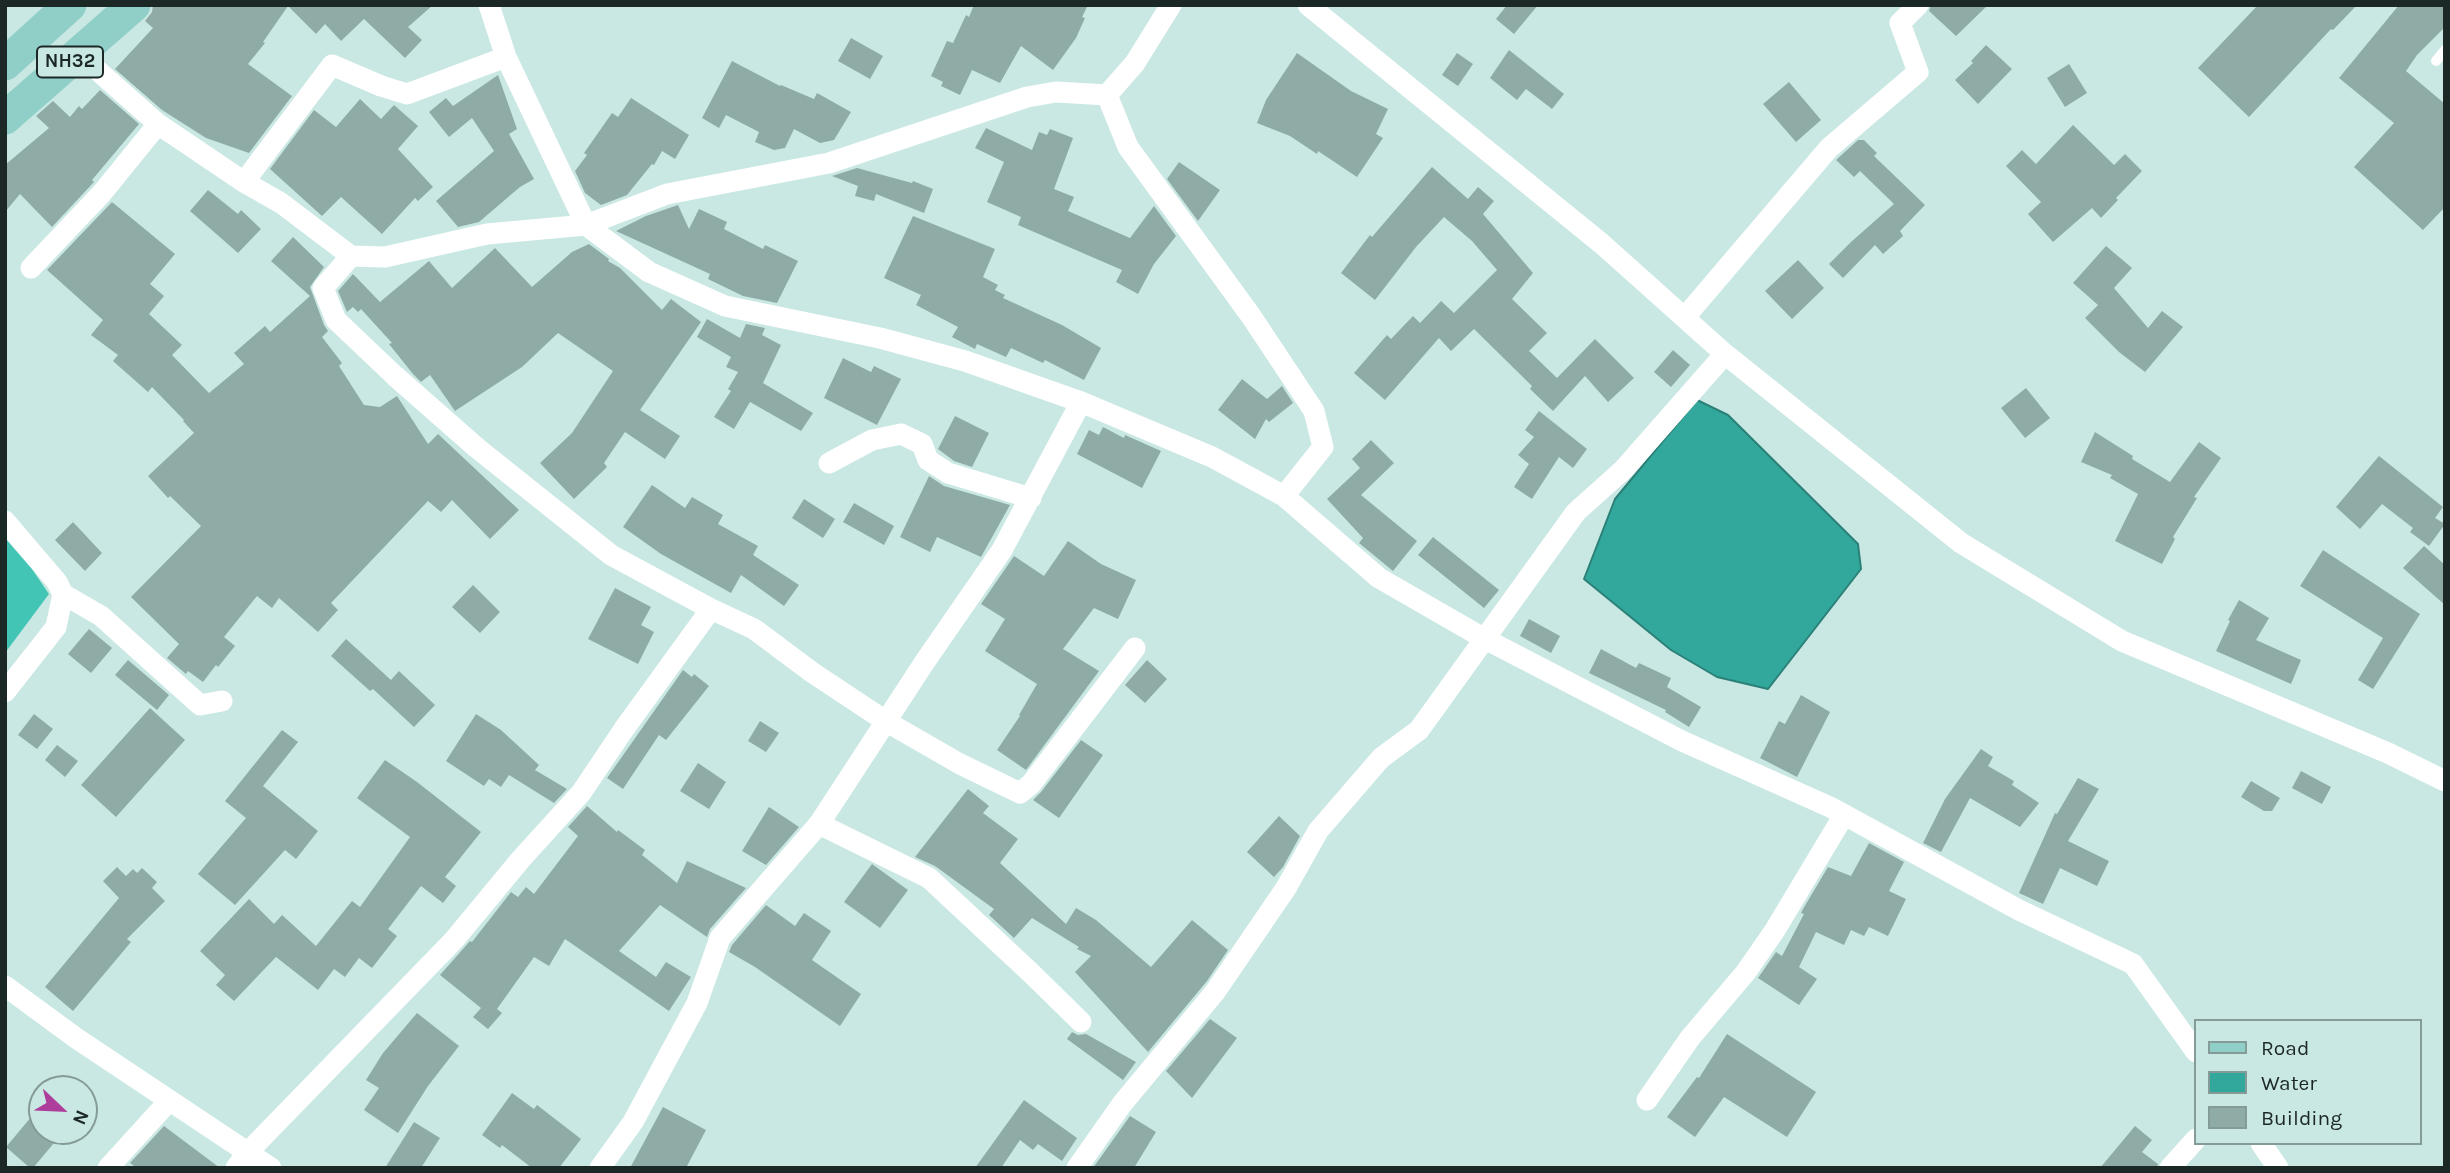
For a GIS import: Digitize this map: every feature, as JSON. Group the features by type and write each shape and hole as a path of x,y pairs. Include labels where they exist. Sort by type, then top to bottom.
{"main road":[{"name":"NH32","path":"5,64 70,5"},
{"name":"NH32","path":"5,118 134,5"}],"street":[{"path":"489,5 506,57 586,225 649,272 724,306 880,338 965,361 1081,402 1212,457 1284,496 1379,578 1485,639 1682,741 1844,814 2019,910 2133,964 2194,1049"},
{"path":"1107,95 1135,62 1171,5"},
{"path":"1308,5 1591,235 1725,354 1961,542 2122,640 2351,737 2445,781"},
{"path":"1685,317 1829,148 1918,72 1900,23 1918,5"},
{"path":"79,54 158,124 244,182 281,203 351,256 385,257 487,234 586,225 667,194 829,163 1027,97 1056,92 1107,95"},
{"path":"244,182 332,65 407,94 506,57"},
{"path":"1107,95 1128,147 1251,316 1314,411 1324,447 1284,496"},
{"path":"31,268 102,193 158,124"},
{"path":"351,256 323,288 336,320 477,448 611,555 754,629 813,673 887,722 960,764 1020,793 1031,784 1135,648"},
{"path":"1077,1168 1122,1104 1215,992 1286,888 1318,831 1381,758 1419,730 1576,512 1624,469 1725,354"},
{"path":"600,1168 633,1122 696,1003 720,938 819,824 924,663 1002,550 1081,402"},
{"path":"829,463 872,440 901,434 922,444 928,460 948,473 1031,498"},
{"path":"5,521 57,582 63,594 101,616 200,705 222,701"},
{"path":"5,692 56,627 63,594"},
{"path":"242,1160 454,940 521,859 581,793 711,609"},
{"path":"1647,1100 1690,1038 1746,972 1775,930 1844,814"},
{"path":"819,824 929,878 1081,1023"},
{"path":"5,986 75,1038 169,1101 242,1160 271,1168"},
{"path":"108,1168 169,1101"},
{"path":"2171,1168 2194,1141"},
{"path":"2262,1145 2278,1168"}],"lane":[{"path":"2436,61 2445,50"}],"green space":[{"path":"5,538 49,594 5,653"}],"water":[{"path":"1697,400 1728,415 1858,544 1861,569 1768,689 1717,677 1671,650 1584,579 1615,499"}],"building":[{"path":"153,5 433,5 408,27 422,40 405,58 364,19 341,41 325,24 316,34 288,6 248,64 292,96 249,153 206,138 162,110 115,69 153,28 145,21 152,12"},
{"path":"974,5 1088,5 1076,38 1053,70 1021,46 1000,83 972,70 960,95 941,86 943,82 931,76 947,41 953,43 966,15 969,17"},
{"path":"1507,5 1538,5 1514,34 1496,19"},
{"path":"1931,5 1988,5 1956,36 1929,11"},
{"path":"2258,5 2357,5 2249,117 2198,68"},
{"path":"2399,5 2445,5 2445,27 2417,55 2406,71 2445,104 2445,207 2423,230 2354,167 2394,123 2339,78"},
{"path":"851,38 883,56 870,79 838,61"},
{"path":"1986,45 2012,69 1978,104 1955,80 1973,63 1971,61"},
{"path":"1509,50 1564,94 1552,109 1526,89 1517,100 1490,78"},
{"path":"1297,53 1351,91 1388,109 1376,134 1383,138 1357,177 1318,151 1317,154 1290,136 1257,123 1266,100"},
{"path":"1457,53 1473,64 1458,86 1442,75"},
{"path":"732,61 780,86 814,99 817,93 851,112 834,140 820,143 794,129 785,148 774,150 755,142 759,132 726,115 719,128 702,118"},
{"path":"2069,64 2087,93 2065,107 2047,78"},
{"path":"498,75 517,129 509,134 534,179 520,187 479,222 458,227 436,201 494,151 472,118 449,137 429,112 446,98 453,106"},
{"path":"1789,82 1821,120 1796,142 1763,104"},
{"path":"100,90 139,124 92,180 94,182 52,227 20,194 5,212 5,165 49,128 36,116 53,101 70,117 79,106 82,109"},
{"path":"631,98 689,135 675,159 662,151 654,165 652,164 627,195 601,205 585,193 575,171 612,113 618,117"},
{"path":"360,99 381,119 394,105 418,126 398,149 433,187 418,201 415,198 382,234 341,197 322,216 270,169 314,110 336,127"},
{"path":"2073,125 2114,165 2125,154 2142,171 2101,218 2092,208 2053,242 2028,214 2041,202 2006,166 2022,150 2036,164"},
{"path":"986,128 1032,150 1039,132 1047,135 1050,129 1073,138 1054,189 1074,197 1068,211 1130,238 1154,206 1176,236 1154,264 1138,294 1116,282 1122,270 1018,225 1021,217 987,202 1004,162 975,148"},
{"path":"1858,140 1864,140 1877,153 1874,156 1925,205 1900,231 1903,236 1883,254 1875,245 1843,278 1829,264 1894,204 1860,171 1854,177 1836,160"},
{"path":"1179,162 1220,190 1198,221 1167,179"},
{"path":"1432,167 1468,199 1478,187 1494,201 1483,214 1533,273 1512,299 1547,333 1529,351 1557,378 1595,339 1634,378 1608,402 1585,376 1553,411 1530,389 1532,386 1474,329 1451,351 1439,338 1385,400 1354,373 1387,335 1391,339 1413,316 1420,323 1441,301 1454,313 1497,270 1472,241 1444,217 1416,247 1375,300 1341,273 1370,235 1372,237"},
{"path":"857,168 912,183 913,181 933,189 924,213 876,194 874,201 855,196 858,186 832,176"},
{"path":"208,190 238,214 241,210 261,229 238,253 190,211"},
{"path":"112,202 175,254 150,284 164,296 149,314 182,345 172,355 209,393 244,364 234,353 265,326 270,332 310,296 271,261 293,237 324,267 310,287 328,331 322,337 342,363 339,366 364,405 380,407 397,396 428,444 438,434 519,510 490,539 452,500 441,512 428,501 331,603 338,610 318,632 279,598 272,608 257,596 224,637 235,646 218,667 216,665 203,682 188,671 186,674 167,658 179,644 131,597 201,526 170,496 168,498 148,476 194,433 152,387 148,392 113,361 118,355 91,335 103,320 47,270"},
{"path":"678,205 689,229 699,209 727,222 724,229 763,249 765,245 798,261 777,303 743,296 708,279 710,274 616,231 646,216"},
{"path":"913,216 995,249 983,277 998,285 995,290 1005,295 1003,298 1062,325 1101,348 1084,380 1045,360 1043,363 1011,348 1006,357 977,344 975,349 952,337 958,327 916,305 921,295 884,278"},
{"path":"589,244 620,268 662,310 671,299 701,322 640,410 680,436 665,459 625,432 604,463 607,467 574,499 540,463 572,433 613,371 558,333 522,367 455,411 430,375 421,382 389,344 392,343 361,309 358,312 353,307 347,312 338,291 353,274 380,302 429,261 452,288 495,248 532,287 572,252"},
{"path":"2106,246 2132,268 2114,288 2148,328 2162,311 2183,327 2145,372 2119,352 2085,318 2098,305 2073,283"},
{"path":"1798,260 1824,288 1792,319 1765,291"},
{"path":"707,319 740,338 746,324 765,328 762,335 781,345 763,383 813,413 801,431 750,402 734,429 714,417 731,391 728,389 738,372 726,367 731,357 697,337"},
{"path":"1673,350 1690,365 1671,387 1654,372"},
{"path":"843,358 871,372 874,366 901,379 877,425 824,398"},
{"path":"1242,379 1267,399 1282,386 1293,403 1269,422 1266,419 1255,439 1218,410"},
{"path":"2026,388 2050,418 2025,438 2001,408"},
{"path":"1539,411 1587,449 1573,468 1559,457 1532,499 1514,487 1529,464 1518,455 1534,437 1525,430"},
{"path":"955,416 989,433 972,467 954,461 938,449"},
{"path":"1103,427 1124,438 1125,435 1161,451 1142,488 1077,454 1089,430 1099,435"},
{"path":"2095,432 2170,482 2199,442 2221,458 2194,497 2197,498 2173,537 2175,539 2162,564 2115,541 2138,494 2110,478 2112,475 2081,462"},
{"path":"1371,440 1394,463 1361,495 1417,541 1393,571 1359,543 1363,538 1327,499 1360,468 1352,459"},
{"path":"2379,456 2443,507 2435,518 2445,524 2429,546 2410,532 2413,528 2382,504 2360,529 2336,507"},
{"path":"929,476 944,486 1010,505 981,557 937,537 930,552 900,537"},
{"path":"652,485 685,508 692,497 723,515 718,524 758,546 753,555 799,585 784,606 741,575 731,593 661,554 623,527"},
{"path":"804,499 835,519 823,538 792,518"},
{"path":"854,503 894,526 884,545 843,522"},
{"path":"73,522 102,553 85,571 55,540"},
{"path":"1433,537 1499,590 1484,608 1418,555"},
{"path":"1068,541 1101,564 1136,580 1118,619 1094,608 1063,649 1099,671 1026,770 997,750 1037,684 985,651 1005,619 981,604 1014,556 1044,576"},
{"path":"2424,546 2445,565 2445,605 2403,568"},
{"path":"2323,550 2420,614 2373,689 2358,680 2383,638 2300,586"},
{"path":"473,585 500,612 480,633 452,607"},
{"path":"615,588 651,607 641,625 654,632 638,664 588,639"},
{"path":"2239,600 2269,618 2256,640 2301,660 2291,684 2216,651"},
{"path":"1529,619 1560,636 1551,653 1520,636"},
{"path":"89,629 112,648 91,673 68,654"},
{"path":"346,639 391,680 399,671 435,705 414,727 373,689 370,691 331,656"},
{"path":"1601,649 1636,668 1639,663 1671,678 1667,687 1701,707 1689,727 1665,712 1666,710 1589,673"},
{"path":"128,660 169,695 157,710 115,675"},
{"path":"1147,660 1167,679 1145,703 1125,685"},
{"path":"683,670 692,677 694,674 709,686 666,740 659,735 623,789 607,778"},
{"path":"1801,695 1830,712 1797,777 1760,758 1779,721 1785,724"},
{"path":"150,708 185,740 116,817 81,785"},
{"path":"34,714 53,729 37,749 18,735"},
{"path":"476,714 501,730 539,765 535,770 567,789 554,803 509,775 501,787 489,779 484,786 446,761"},
{"path":"760,721 779,733 766,752 748,741"},
{"path":"282,730 298,742 263,786 318,831 296,859 285,850 235,905 198,874 246,818 225,801"},
{"path":"1081,740 1103,755 1059,818 1033,800"},
{"path":"57,745 78,761 65,777 45,760"},
{"path":"1981,749 1993,757 1988,766 2014,781 2012,785 2039,803 2020,827 1970,798 1941,852 1923,843 1945,799"},
{"path":"385,760 481,832 445,877 456,886 443,903 421,886 388,929 397,936 372,968 359,958 345,977 334,969 318,990 276,957 234,1001 216,985 225,975 200,951 249,899 274,924 282,915 316,946 352,901 360,907 410,837 357,798"},
{"path":"698,763 726,782 709,809 680,791"},
{"path":"2301,771 2331,787 2322,804 2292,788"},
{"path":"2078,778 2099,789 2068,841 2109,861 2097,886 2060,868 2043,904 2019,893 2055,813 2057,814"},
{"path":"2251,781 2280,798 2272,811 2264,811 2241,797"},
{"path":"968,789 989,806 983,813 1018,839 1000,863 1066,924 1076,908 1096,920 1151,967 1192,920 1228,950 1207,981 1148,1052 1075,972 1091,956 1032,918 1014,938 989,915 994,909 935,866 915,857"},
{"path":"587,806 617,832 618,830 645,850 642,855 677,883 687,861 746,888 710,929 707,937 660,905 619,951 656,977 666,962 691,977 669,1011 565,939 549,966 534,957 497,1009 502,1013 488,1029 473,1017 481,1008 440,975 470,941 472,942 511,892 518,897 526,887 534,894 578,836 568,827"},
{"path":"769,807 799,827 766,865 742,851"},
{"path":"1279,816 1300,836 1283,867 1274,877 1247,852"},
{"path":"1869,843 1904,862 1889,891 1906,899 1888,936 1869,927 1864,936 1851,930 1844,945 1816,932 1799,967 1817,979 1799,1005 1758,978 1776,952 1782,956 1804,914 1801,913 1803,909 1828,867 1851,876"},
{"path":"872,864 908,890 880,928 844,902"},
{"path":"117,867 126,876 133,869 137,873 142,868 157,882 152,888 165,901 127,939 131,942 73,1011 45,987 119,898 103,881"},
{"path":"766,905 795,926 804,913 831,931 812,960 861,994 840,1026 729,952"},
{"path":"417,1013 459,1046 428,1086 398,1133 364,1110 379,1088 366,1080 383,1053"},
{"path":"1210,1019 1237,1038 1192,1098 1166,1071"},
{"path":"1072,1032 1078,1035 1086,1034 1136,1062 1123,1080 1067,1039"},
{"path":"1727,1034 1816,1092 1787,1137 1724,1097 1695,1137 1667,1117 1697,1077 1699,1078"},
{"path":"512,1093 534,1109 537,1105 581,1139 559,1168 532,1168 502,1145 500,1148 482,1135"},
{"path":"1024,1100 1077,1138 1062,1161 1038,1144 1033,1150 1020,1140 1001,1168 975,1168"},
{"path":"663,1107 706,1130 686,1168 630,1168"},
{"path":"1130,1116 1156,1132 1134,1168 1093,1168"},
{"path":"28,1121 28,1145 52,1145 33,1168 6,1147"},
{"path":"414,1122 440,1138 421,1168 385,1168"},
{"path":"164,1126 220,1168 137,1168 130,1163"},
{"path":"2135,1126 2152,1140 2142,1152 2158,1164 2157,1168 2100,1168"}]}
